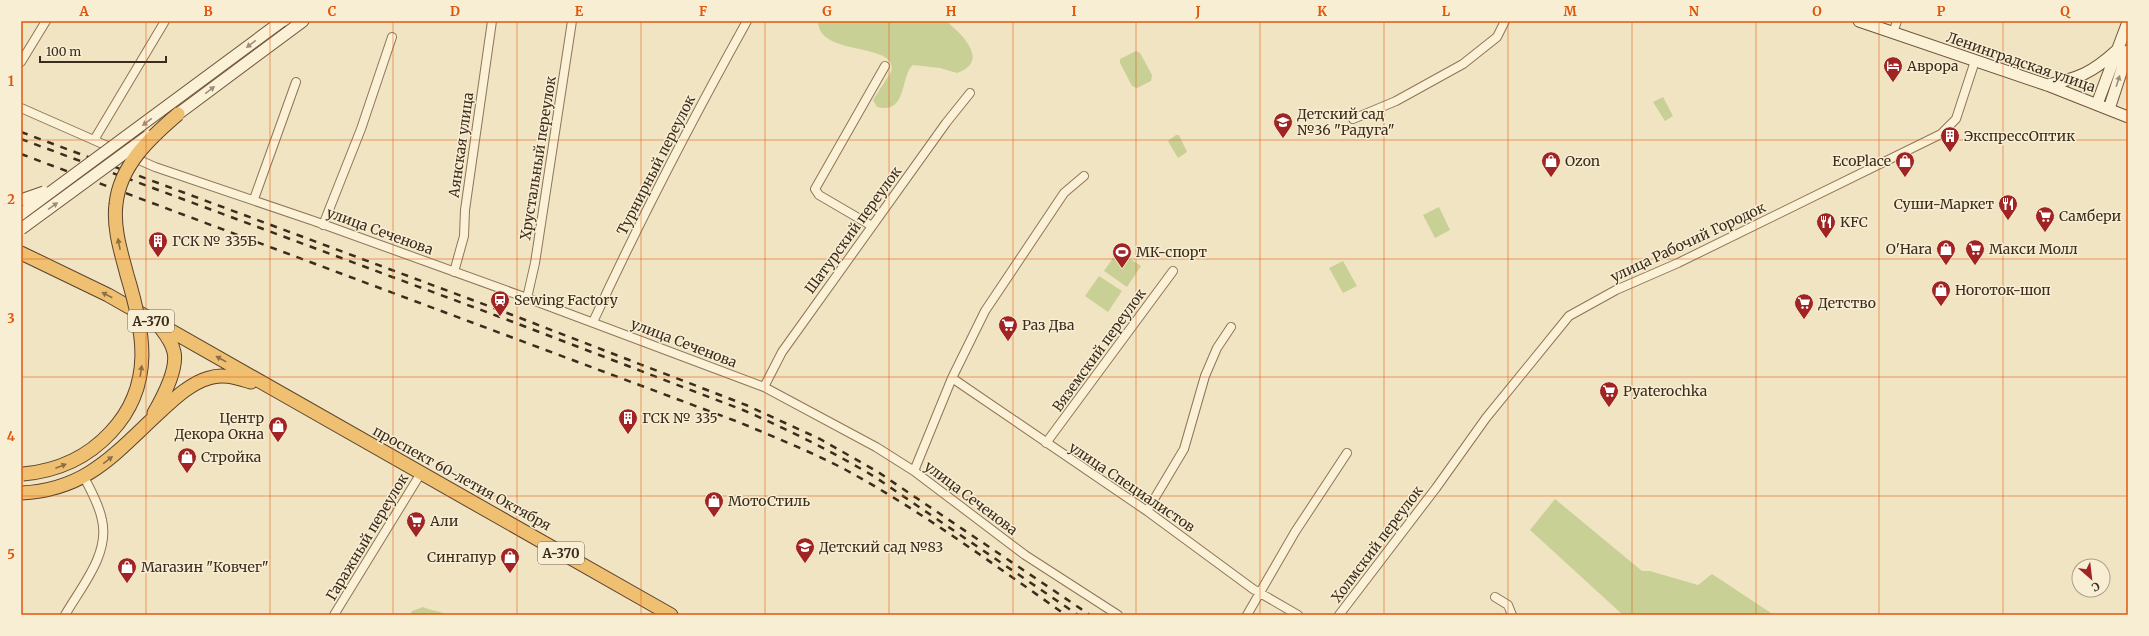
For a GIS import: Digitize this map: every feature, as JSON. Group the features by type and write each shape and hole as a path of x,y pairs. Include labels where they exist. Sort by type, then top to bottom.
{"highway":[{"path":"22,474 44,472 82,456 102,442 119,424 131,402 139,380 143,357 142,334 138,311 117,235 116,202 120,186 138,153 153,136 178,114"},
{"name":"проспект 60-летия Октября","path":"21,253 108,295 671,615"},
{"name":"А-370","path":"149,422 160,401 174,361 174,352 170,340 159,326 151,320"},
{"name":"проспект 60-летия Октября","path":"21,493 42,492 66,485 84,477 109,460 149,422 190,387 209,378 224,375 279,392"}],"main road":[{"path":"21,214 86,168 282,21"},
{"path":"21,229 303,21"},
{"name":"Ленинградская улица","path":"1859,21 2047,85 2128,117"},
{"path":"2109,109 2125,54 2128,22"},
{"path":"2047,85 2072,80 2125,54"},
{"path":"2097,104 2125,54"},
{"path":"21,200 46,192 86,168"}],"street":[{"path":"21,62 46,21"},
{"path":"94,140 165,21"},
{"name":"Аянская улица","path":"454,272 464,236 465,210 492,21"},
{"name":"Хрустальный переулок","path":"527,298 535,263 572,21"},
{"name":"Турнирный переулок","path":"593,322 616,270 706,95 747,21"},
{"path":"1353,119 1396,101 1463,64 1496,36 1505,21"},
{"path":"1893,33 1897,21"},
{"path":"323,224 361,129 392,37"},
{"name":"улица Рабочий Городок","path":"1436,488 1486,418 1572,313 1616,290 1678,263 1941,134 1956,119 1975,61"},
{"path":"872,226 819,195 815,189 884,66"},
{"path":"254,199 296,82"},
{"name":"Шатурский переулок","path":"764,387 782,352 970,93"},
{"name":"улица Сеченова","path":"21,108 156,167 254,199 593,322 764,387 876,447 914,471 1025,555 1118,615"},
{"path":"914,471 952,378 985,311 1006,277 1045,223 1064,193 1084,176"},
{"name":"Вяземский переулок","path":"1046,443 1173,272"},
{"path":"1147,511 1184,449 1205,376 1217,348 1231,327"},
{"name":"улица Специалистов","path":"952,378 1147,511 1260,594 1273,599 1298,615"},
{"path":"1247,615 1295,532 1347,453"},
{"name":"Гаражный переулок","path":"334,615 422,473"},
{"path":"65,615 93,567 103,541 102,520 96,502 84,477"},
{"name":"Холмский переулок","path":"1339,615 1436,488"},
{"path":"1495,597 1508,605 1512,610 1512,615"}],"green space":[{"path":"818,21 946,21 959,32 970,47 972,62 967,68 957,73 940,68 913,65 906,77 899,100 894,105 887,108 877,107 873,100 891,72 890,62 883,56 843,45 831,40 822,33"},
{"path":"1136,51 1140,53 1152,75 1151,81 1137,88 1132,86 1120,63 1120,59"},
{"path":"1663,97 1673,116 1665,121 1653,102"},
{"path":"1176,135 1179,135 1187,152 1178,158 1168,141"},
{"path":"1439,207 1450,230 1435,238 1423,215"},
{"name":"МК-спорт","path":"1118,251 1141,266 1127,287 1104,271"},
{"path":"1343,261 1357,286 1343,293 1329,268"},
{"path":"1099,276 1122,291 1108,312 1085,296"},
{"path":"1555,499 1642,571 1650,571 1698,585 1712,574 1774,615 1623,615 1530,530"},
{"path":"423,607 448,615 410,615 412,611"}],"railway":[{"path":"21,132 502,311 746,405 820,439 878,472 1090,615"},
{"path":"21,139 500,317 743,410 794,433 875,477 1078,615"},
{"path":"21,154 741,423 807,451 846,470 903,503 1066,615"}],"place":[{"name":"Аврора","path":"1893,83"},
{"name":"Детский сад №36 \"Радуга\"","path":"1283,139"},
{"name":"ЭкспрессОптик","path":"1950,153"},
{"name":"Ozon","path":"1551,178"},
{"name":"EcoPlace","path":"1905,178"},
{"name":"Суши-Маркет","path":"2008,221"},
{"name":"Самбери","path":"2045,233"},
{"name":"KFC","path":"1826,239"},
{"name":"ГСК № 335Б","path":"158,258"},
{"name":"O'Hara","path":"1946,266"},
{"name":"Макси Молл","path":"1975,266"},
{"name":"МК-спорт","path":"1122,269"},
{"name":"Ноготок-шоп","path":"1941,307"},
{"name":"Sewing Factory","path":"500,317"},
{"name":"Детство","path":"1804,320"},
{"name":"Раз Два","path":"1008,342"},
{"name":"Pyaterochka","path":"1609,408"},
{"name":"ГСК № 335","path":"628,435"},
{"name":"Центр Декора Окна","path":"278,443"},
{"name":"Стройка","path":"187,474"},
{"name":"МотоСтиль","path":"714,518"},
{"name":"Али","path":"416,538"},
{"name":"Детский сад №83","path":"805,564"},
{"name":"Сингапур","path":"510,574"},
{"name":"Магазин \"Ковчег\"","path":"127,584"}]}
